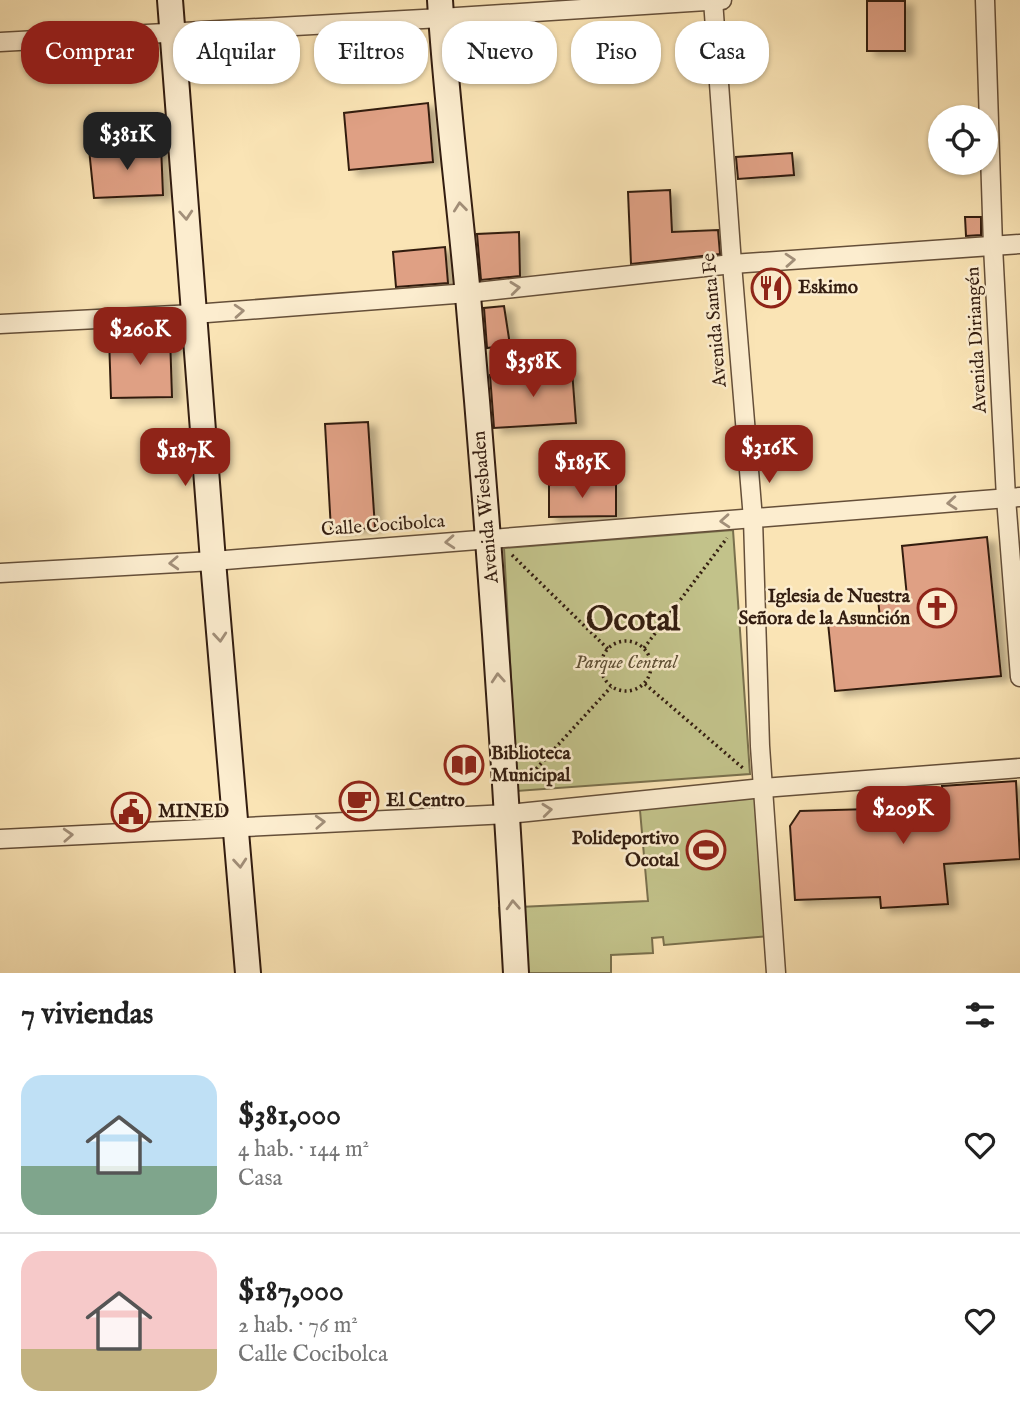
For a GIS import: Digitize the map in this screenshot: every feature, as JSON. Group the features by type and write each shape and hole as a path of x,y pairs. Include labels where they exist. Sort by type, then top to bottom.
{"street":[{"path":"170,0 248,973"},
{"name":"Avenida Santa Fe","path":"713,0 753,519 760,746 776,973"},
{"path":"0,42 172,33 441,9 722,0"},
{"name":"Avenida Diriangén","path":"985,0 993,246 1013,498 1020,677"},
{"name":"Avenida Wiesbaden","path":"441,9 489,539 516,973"},
{"path":"0,324 194,314 468,293 732,264 1020,244"},
{"name":"Calle Cocibolca","path":"0,573 213,561 1013,498"},
{"path":"0,839 508,814 763,788 1020,768"}],"path":[{"path":"644,648 733,530 753,519"},
{"path":"489,539 504,548 608,649"},
{"path":"631,641 644,648 650,655 651,672 645,684 632,691 619,691 604,680 600,670 603,654 614,643 631,641"},
{"path":"645,684 763,788"},
{"path":"525,781 611,687"}],"green space":[{"name":"Parque Central","path":"733,530 750,774 517,791 504,548"},
{"name":"Polideportivo Ocotal","path":"763,788 771,936 664,945 663,937 652,938 653,953 611,955 611,973 504,973 499,908 648,901 639,799"}],"building":[{"path":"867,1 905,1 905,51 867,51"},
{"path":"428,103 433,162 349,170 344,113"},
{"path":"161,145 163,195 94,198 89,149"},
{"path":"792,153 794,175 738,179 736,157"},
{"path":"670,190 672,232 718,230 720,254 631,264 628,192"},
{"path":"965,217 981,217 981,235 966,236"},
{"path":"519,232 520,276 481,280 477,234"},
{"path":"445,247 448,283 396,287 393,252"},
{"path":"504,306 510,345 487,348 484,308"},
{"path":"170,336 172,397 111,398 109,337"},
{"path":"572,370 576,423 494,428 490,375"},
{"path":"368,422 375,528 331,530 325,424"},
{"path":"616,484 616,516 549,517 549,485"},
{"name":"Iglesia de Nuestra Señora de la Asunción","path":"987,537 1001,676 835,691 828,623 880,618 878,599 907,597 902,546"},
{"path":"1016,781 1020,859 944,864 948,904 881,908 880,897 795,900 790,826 800,811 870,809 871,813 943,805 942,786"}],"place":[{"name":"Eskimo","path":"771,288"},
{"name":"Iglesia de Nuestra Señora de la Asunción","path":"937,608"},
{"name":"Biblioteca Municipal","path":"464,765"},
{"name":"El Centro","path":"359,801"},
{"name":"MINED","path":"131,812"},
{"name":"Polideportivo Ocotal","path":"706,850"}],"district":[{"name":"Ocotal","path":"633,621"}]}
